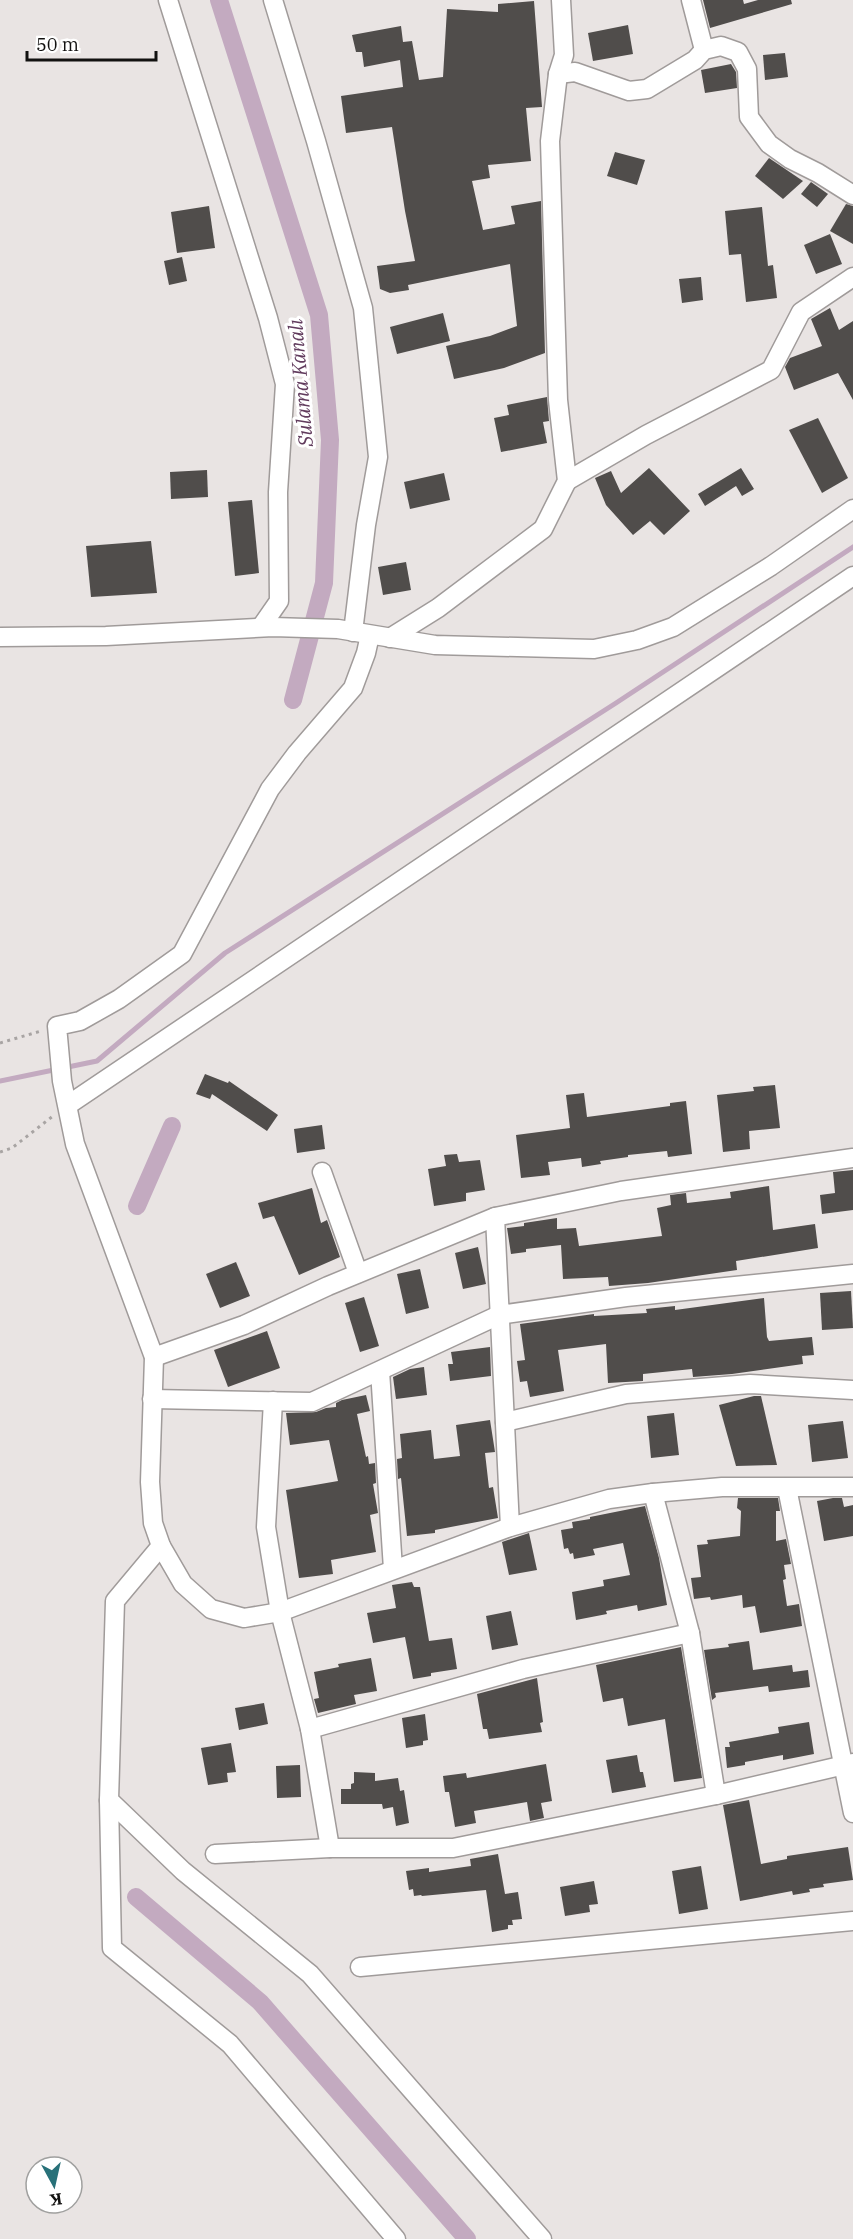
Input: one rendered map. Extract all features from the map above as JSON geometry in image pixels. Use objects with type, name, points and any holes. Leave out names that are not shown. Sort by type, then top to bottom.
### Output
[{"type":"street","points":[[168,0],[268,318],[285,384],[278,492],[279,601],[267,627]]},
{"type":"street","points":[[273,0],[363,308],[378,457],[366,525],[354,632],[366,653],[353,688],[297,753],[270,789],[182,954],[119,999],[80,1021],[57,1026],[62,1081],[75,1144],[154,1357],[150,1482],[153,1523],[161,1546],[183,1584],[211,1609],[244,1618],[280,1612],[510,1527],[609,1499],[722,1487],[853,1487]]},
{"type":"street","points":[[390,638],[438,608],[543,530],[567,481],[558,400],[550,141],[558,74],[564,54],[561,0]]},
{"type":"street","points":[[691,0],[704,50]]},
{"type":"street","points":[[558,74],[575,72],[629,91],[647,89],[695,60],[704,50],[721,46],[738,52],[747,69],[749,117],[769,144],[790,159],[853,195]]},
{"type":"street","points":[[567,481],[646,435],[771,370],[801,312],[853,277]]},
{"type":"street","points":[[0,637],[106,636],[267,627],[354,632],[435,645],[594,649],[636,640],[673,627],[771,566],[853,510]]},
{"type":"street","points":[[68,1105],[853,576]]},
{"type":"street","points":[[154,1357],[244,1325],[358,1273],[495,1217],[621,1191],[853,1158]]},
{"type":"street","points":[[322,1172],[358,1273]]},
{"type":"street","points":[[495,1217],[510,1527]]},
{"type":"street","points":[[152,1399],[312,1402],[499,1315],[626,1297],[853,1274]]},
{"type":"street","points":[[380,1371],[393,1569]]},
{"type":"street","points":[[505,1422],[626,1394],[750,1384],[853,1390]]},
{"type":"street","points":[[273,1401],[266,1527],[280,1612],[310,1729],[330,1848]]},
{"type":"street","points":[[787,1488],[848,1764],[853,1813]]},
{"type":"street","points":[[653,1493],[690,1633],[716,1795]]},
{"type":"street","points":[[161,1546],[115,1601],[109,1800],[112,1948],[230,2044],[396,2239]]},
{"type":"street","points":[[310,1729],[523,1669],[690,1633]]},
{"type":"street","points":[[215,1854],[330,1848],[453,1848],[716,1795],[848,1764]]},
{"type":"street","points":[[109,1800],[183,1871],[310,1974],[542,2239]]},
{"type":"street","points":[[360,1967],[853,1920]]},
{"type":"path","points":[[0,1043],[57,1026]]},
{"type":"path","points":[[0,1152],[12,1148],[68,1105]]},
{"type":"building","points":[[703,0],[743,0],[744,4],[758,0],[791,0],[792,4],[710,28]]},
{"type":"building","points":[[534,1],[542,107],[526,108],[531,161],[488,165],[490,178],[472,181],[483,230],[515,224],[511,206],[541,201],[545,353],[504,368],[454,379],[446,346],[490,336],[517,326],[510,264],[408,285],[409,290],[390,293],[380,289],[377,266],[415,261],[392,127],[346,133],[341,96],[403,87],[400,60],[364,67],[362,52],[356,52],[352,35],[401,26],[403,42],[412,41],[419,80],[443,77],[447,9],[498,12],[498,4]]},
{"type":"building","points":[[628,25],[633,54],[593,61],[588,33]]},
{"type":"building","points":[[785,53],[788,77],[765,80],[763,55]]},
{"type":"building","points":[[731,64],[736,72],[737,88],[705,93],[701,70]]},
{"type":"building","points":[[615,152],[645,160],[637,185],[607,176]]},
{"type":"building","points":[[769,158],[803,181],[783,199],[755,176]]},
{"type":"building","points":[[811,182],[828,194],[817,207],[801,194]]},
{"type":"building","points":[[846,204],[853,206],[853,244],[830,231]]},
{"type":"building","points":[[209,206],[215,248],[177,253],[171,212]]},
{"type":"building","points":[[762,207],[768,266],[773,265],[777,298],[746,302],[741,254],[729,255],[725,211]]},
{"type":"building","points":[[830,234],[842,264],[816,274],[804,245]]},
{"type":"building","points":[[182,257],[187,281],[169,285],[164,261]]},
{"type":"building","points":[[701,277],[703,300],[682,303],[679,279]]},
{"type":"building","points":[[830,308],[839,330],[853,321],[853,400],[838,373],[794,390],[785,367],[790,358],[822,346],[811,319]]},
{"type":"building","points":[[443,313],[450,341],[397,354],[390,327]]},
{"type":"building","points":[[547,397],[549,421],[543,422],[547,443],[501,452],[494,418],[509,415],[507,405]]},
{"type":"building","points":[[818,418],[848,478],[822,493],[789,430]]},
{"type":"building","points":[[649,468],[690,511],[664,535],[650,521],[633,535],[606,505],[595,478],[611,471],[621,493]]},
{"type":"building","points":[[741,468],[754,489],[742,496],[736,486],[705,506],[698,494]]},
{"type":"building","points":[[207,470],[208,497],[171,499],[170,472]]},
{"type":"building","points":[[444,473],[450,500],[410,509],[404,482]]},
{"type":"building","points":[[252,500],[259,573],[235,576],[228,502]]},
{"type":"building","points":[[151,541],[157,593],[91,597],[86,546]]},
{"type":"building","points":[[406,562],[411,590],[383,595],[378,567]]},
{"type":"building","points":[[205,1074],[228,1083],[229,1081],[278,1115],[267,1131],[212,1094],[210,1099],[196,1094]]},
{"type":"building","points":[[775,1085],[780,1128],[749,1131],[750,1149],[723,1152],[717,1095],[754,1091],[753,1087]]},
{"type":"building","points":[[584,1093],[587,1117],[670,1106],[670,1103],[686,1101],[692,1154],[668,1157],[667,1151],[628,1155],[628,1157],[600,1161],[601,1164],[582,1167],[581,1158],[548,1162],[550,1175],[521,1178],[516,1135],[570,1128],[566,1095]]},
{"type":"building","points":[[322,1125],[325,1149],[297,1153],[294,1129]]},
{"type":"building","points":[[457,1154],[459,1162],[480,1160],[485,1190],[466,1193],[466,1201],[434,1206],[428,1169],[446,1166],[444,1155]]},
{"type":"building","points":[[853,1170],[853,1210],[822,1214],[820,1195],[835,1193],[833,1172]]},
{"type":"building","points":[[769,1186],[773,1230],[815,1224],[818,1248],[736,1261],[737,1270],[648,1283],[609,1286],[608,1277],[563,1279],[561,1245],[526,1249],[526,1252],[511,1254],[507,1228],[524,1226],[524,1223],[557,1218],[557,1229],[576,1228],[579,1246],[662,1236],[657,1208],[671,1205],[670,1195],[686,1193],[687,1203],[731,1198],[730,1192]]},
{"type":"building","points":[[312,1188],[321,1223],[327,1220],[340,1257],[299,1275],[274,1216],[263,1219],[258,1203]]},
{"type":"building","points":[[478,1247],[486,1284],[463,1289],[455,1253]]},
{"type":"building","points":[[236,1262],[250,1296],[220,1308],[206,1274]]},
{"type":"building","points":[[420,1269],[429,1308],[406,1314],[397,1274]]},
{"type":"building","points":[[851,1291],[853,1328],[822,1330],[820,1293]]},
{"type":"building","points":[[364,1297],[379,1346],[360,1352],[345,1303]]},
{"type":"building","points":[[764,1298],[769,1341],[812,1337],[814,1355],[802,1356],[803,1364],[693,1377],[692,1369],[643,1374],[643,1381],[608,1383],[606,1344],[558,1350],[564,1391],[530,1397],[527,1381],[520,1382],[517,1361],[525,1360],[520,1324],[594,1314],[594,1316],[647,1313],[646,1309],[675,1306],[675,1310]]},
{"type":"building","points":[[267,1331],[280,1368],[228,1387],[214,1350]]},
{"type":"building","points":[[490,1347],[491,1376],[450,1381],[448,1364],[453,1364],[451,1352]]},
{"type":"building","points":[[424,1367],[427,1395],[396,1399],[393,1377],[410,1369]]},
{"type":"building","points":[[366,1395],[370,1411],[357,1414],[366,1457],[368,1456],[369,1464],[375,1463],[376,1483],[373,1484],[378,1513],[370,1515],[376,1552],[331,1560],[333,1574],[299,1578],[286,1490],[338,1481],[329,1440],[290,1445],[286,1413],[316,1412],[336,1407],[336,1403],[342,1400]]},
{"type":"building","points":[[761,1396],[777,1465],[736,1466],[719,1405]]},
{"type":"building","points":[[674,1413],[679,1455],[651,1458],[647,1416]]},
{"type":"building","points":[[490,1420],[495,1452],[485,1453],[489,1488],[493,1487],[498,1518],[435,1530],[435,1533],[407,1536],[401,1478],[398,1479],[397,1459],[402,1458],[400,1434],[431,1430],[434,1459],[460,1456],[456,1425]]},
{"type":"building","points":[[843,1421],[848,1458],[812,1462],[808,1425]]},
{"type":"building","points":[[738,1498],[778,1498],[780,1511],[776,1511],[776,1541],[786,1539],[791,1564],[784,1565],[786,1579],[783,1580],[787,1606],[799,1604],[802,1626],[760,1633],[755,1606],[743,1608],[742,1595],[711,1600],[710,1597],[694,1599],[691,1578],[701,1577],[697,1545],[708,1544],[707,1540],[740,1536],[741,1511],[737,1508]]},
{"type":"building","points":[[842,1498],[844,1507],[853,1505],[853,1536],[824,1541],[817,1501]]},
{"type":"building","points":[[645,1506],[659,1558],[667,1605],[638,1611],[637,1605],[576,1620],[572,1592],[604,1586],[603,1580],[630,1575],[623,1543],[593,1549],[595,1555],[574,1559],[573,1553],[570,1554],[568,1548],[564,1549],[561,1530],[573,1528],[572,1522]]},
{"type":"building","points":[[529,1533],[537,1570],[509,1575],[502,1542]]},
{"type":"building","points":[[412,1582],[414,1587],[420,1587],[429,1641],[452,1638],[457,1669],[431,1673],[431,1676],[413,1679],[405,1637],[373,1643],[367,1613],[396,1608],[392,1585]]},
{"type":"building","points":[[511,1611],[518,1645],[492,1650],[486,1616]]},
{"type":"building","points":[[749,1641],[753,1670],[792,1665],[793,1672],[808,1670],[810,1687],[769,1692],[768,1686],[715,1693],[716,1697],[712,1700],[704,1650],[729,1647],[728,1644]]},
{"type":"building","points":[[681,1647],[702,1778],[674,1782],[665,1719],[628,1726],[623,1698],[603,1702],[596,1665]]},
{"type":"building","points":[[371,1658],[377,1691],[354,1695],[356,1704],[318,1713],[314,1699],[319,1698],[314,1672],[339,1667],[338,1664]]},
{"type":"building","points":[[537,1678],[543,1722],[540,1723],[542,1732],[489,1739],[487,1729],[483,1729],[477,1694]]},
{"type":"building","points":[[264,1703],[268,1724],[239,1730],[235,1708]]},
{"type":"building","points":[[425,1714],[428,1740],[423,1741],[423,1745],[406,1748],[402,1718]]},
{"type":"building","points":[[809,1722],[814,1754],[783,1760],[783,1755],[727,1768],[725,1747],[730,1747],[729,1742],[779,1733],[778,1727]]},
{"type":"building","points":[[231,1743],[236,1772],[227,1773],[228,1782],[208,1785],[201,1748]]},
{"type":"building","points":[[637,1755],[646,1787],[612,1793],[606,1760]]},
{"type":"building","points":[[546,1764],[552,1801],[541,1803],[544,1818],[530,1821],[527,1802],[474,1811],[476,1823],[455,1827],[449,1792],[445,1792],[443,1776],[466,1773],[467,1778]]},
{"type":"building","points":[[300,1765],[301,1797],[277,1798],[276,1766]]},
{"type":"building","points":[[354,1772],[375,1773],[375,1781],[398,1778],[400,1791],[404,1790],[409,1823],[396,1826],[393,1807],[383,1809],[382,1804],[341,1804],[341,1789],[351,1789],[351,1784],[354,1783]]},
{"type":"building","points":[[749,1800],[761,1864],[787,1859],[787,1856],[848,1847],[853,1880],[823,1884],[824,1887],[809,1889],[810,1892],[793,1895],[792,1891],[740,1901],[723,1805]]},
{"type":"building","points":[[498,1854],[505,1894],[518,1892],[522,1919],[512,1920],[513,1925],[508,1925],[508,1929],[492,1932],[486,1890],[414,1896],[413,1889],[409,1890],[406,1871],[429,1868],[429,1872],[471,1866],[470,1859]]},
{"type":"building","points":[[701,1866],[708,1909],[679,1914],[672,1871]]},
{"type":"building","points":[[594,1881],[598,1904],[589,1905],[590,1912],[565,1916],[560,1887]]},
{"type":"waterway","name":"Sulama Kanalı","points":[[219,0],[319,315],[330,440],[324,583],[293,700]]},
{"type":"waterway","points":[[0,1081],[97,1061],[225,953],[616,703],[853,547]]},
{"type":"waterway","points":[[137,1206],[172,1126]]},
{"type":"waterway","points":[[136,1897],[260,2002],[467,2239]]}]
